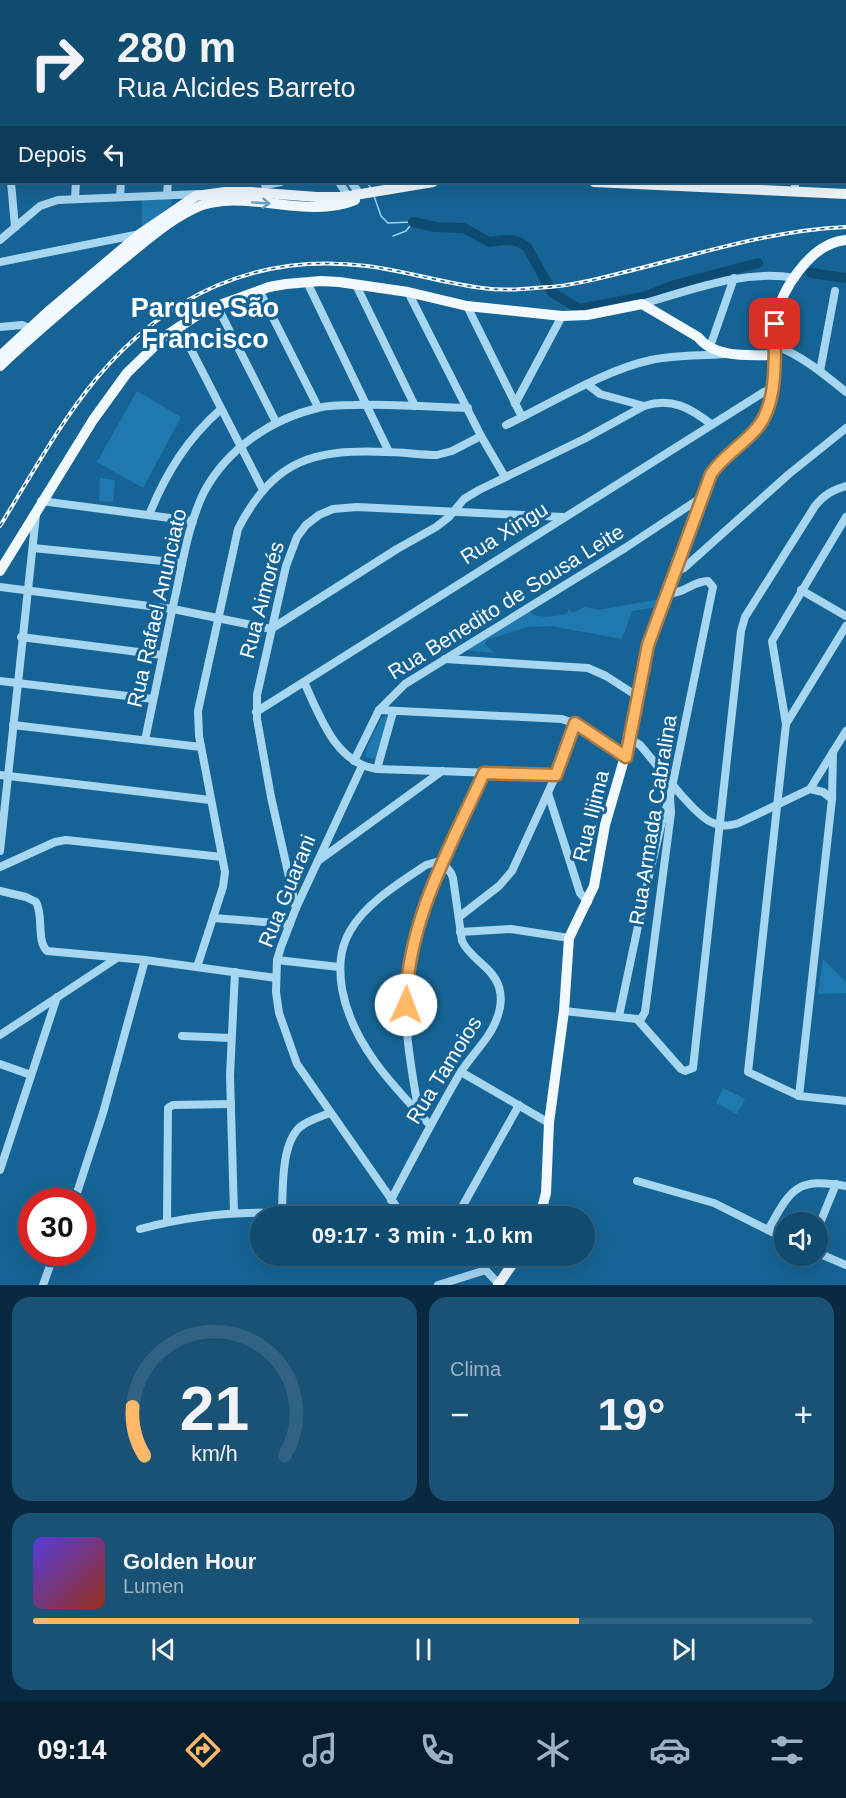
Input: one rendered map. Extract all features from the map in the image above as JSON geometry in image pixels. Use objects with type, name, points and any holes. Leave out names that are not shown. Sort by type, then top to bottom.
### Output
[{"type":"main road","points":[[0,363],[29,328],[140,234],[188,201],[203,199],[293,200],[348,196],[367,193],[387,185],[418,183]]},
{"type":"main road","points":[[638,183],[795,187],[846,194]]},
{"type":"main road","points":[[0,363],[151,237],[203,199],[225,187],[293,200],[314,207],[337,206],[363,197],[367,193]]},
{"type":"main road","name":"Rua Iljima","points":[[543,1206],[546,1193],[549,1124],[564,1011],[569,938],[594,886],[607,816],[626,757],[648,645],[711,474],[720,461],[764,419],[773,388],[776,315],[781,302],[810,256],[832,242],[846,240]]},
{"type":"main road","points":[[0,571],[93,420],[127,374],[146,353],[179,326],[218,306],[259,290],[286,284],[339,282],[408,292],[467,306],[562,316],[587,315],[642,304],[731,354],[774,350]]},
{"type":"main road","points":[[498,1285],[511,1266]]},
{"type":"street","points":[[11,183],[15,227]]},
{"type":"street","points":[[75,198],[76,183]]},
{"type":"street","points":[[120,196],[121,183]]},
{"type":"street","points":[[168,183],[170,195]]},
{"type":"street","points":[[340,183],[348,196]]},
{"type":"street","points":[[352,183],[367,193]]},
{"type":"street","points":[[0,240],[40,206],[58,200],[170,195],[203,199]]},
{"type":"street","points":[[170,195],[188,201]]},
{"type":"street","points":[[0,262],[140,234]]},
{"type":"street","points":[[642,304],[734,278],[772,274],[795,278]]},
{"type":"street","points":[[697,356],[734,278]]},
{"type":"street","points":[[307,282],[389,452]]},
{"type":"street","points":[[356,285],[415,406]]},
{"type":"street","points":[[259,290],[318,407]]},
{"type":"street","points":[[820,371],[835,291]]},
{"type":"street","points":[[408,292],[481,436],[505,477]]},
{"type":"street","points":[[218,306],[276,422]]},
{"type":"street","points":[[467,306],[522,417]]},
{"type":"street","points":[[515,404],[562,316]]},
{"type":"street","points":[[0,327],[22,325],[29,328]]},
{"type":"street","points":[[179,326],[263,490]]},
{"type":"street","points":[[774,350],[820,371],[846,392]]},
{"type":"street","points":[[506,425],[587,384],[633,365],[652,360],[731,354]]},
{"type":"street","points":[[587,384],[600,394],[644,406]]},
{"type":"street","name":"Rua Xingu","points":[[256,712],[562,517],[773,388]]},
{"type":"street","points":[[0,587],[173,609],[271,629],[436,527],[464,499],[644,406],[654,403],[678,404],[711,424]]},
{"type":"street","name":"Rua Rafael Anunciato","points":[[145,740],[193,520],[204,492],[240,447],[276,422],[318,407],[366,405],[468,408]]},
{"type":"street","points":[[149,515],[159,489],[178,456],[201,428],[221,409]]},
{"type":"street","points":[[675,572],[684,568],[789,474],[846,428]]},
{"type":"street","points":[[197,967],[223,887],[225,872],[201,747],[198,711],[238,529],[263,490],[280,474],[308,459],[341,451],[437,454],[452,451],[481,436]]},
{"type":"street","points":[[564,1011],[637,1019],[681,1069],[685,1071],[693,1068],[739,644],[745,618],[815,506],[822,497],[835,489],[846,486]]},
{"type":"street","name":"Rua Benedito de Sousa Leite","points":[[358,763],[379,710],[405,684],[626,548],[702,497]]},
{"type":"street","points":[[0,851],[4,776],[13,725],[21,637],[38,506],[193,520]]},
{"type":"street","name":"Rua Aimorés","points":[[296,908],[271,797],[256,712],[261,672],[291,550],[306,525],[319,515],[333,509],[357,507],[562,517]]},
{"type":"street","points":[[846,517],[772,641],[786,724],[748,1072],[799,1096],[846,1101]]},
{"type":"street","points":[[23,532],[33,545],[182,563]]},
{"type":"street","name":"Rua Armada Cabralina","points":[[637,1019],[641,1018],[645,1012],[671,813],[670,796],[713,587],[708,581],[703,581],[682,592],[668,593]]},
{"type":"street","points":[[801,590],[846,616]]},
{"type":"street","points":[[786,724],[846,626]]},
{"type":"street","points":[[21,637],[162,654]]},
{"type":"street","points":[[444,659],[588,668],[606,676],[637,696]]},
{"type":"street","points":[[0,681],[153,699]]},
{"type":"street","points":[[304,682],[322,722],[335,743],[358,763],[377,769],[556,775]]},
{"type":"street","points":[[379,710],[562,719],[575,723],[626,757]]},
{"type":"street","points":[[377,769],[393,712]]},
{"type":"street","points":[[459,916],[499,886],[512,871],[556,775],[575,723]]},
{"type":"street","points":[[13,725],[201,747]]},
{"type":"street","points":[[630,739],[640,745],[702,816],[721,825],[739,823],[810,789],[846,731]]},
{"type":"street","points":[[799,1096],[832,799],[833,752]]},
{"type":"street","name":"Rua Guarani","points":[[358,763],[296,908],[277,960],[276,978],[279,1013],[297,1064],[396,1206]]},
{"type":"street","points":[[317,861],[442,771]]},
{"type":"street","points":[[419,1114],[406,1027],[407,971],[418,922],[484,773]]},
{"type":"street","points":[[4,776],[210,800]]},
{"type":"street","points":[[810,789],[823,792],[832,799]]},
{"type":"street","points":[[548,793],[580,893],[588,902]]},
{"type":"street","points":[[619,1016],[645,893],[670,796]]},
{"type":"street","points":[[0,867],[66,840],[222,857]]},
{"type":"street","points":[[430,1125],[380,1070],[361,1042],[345,1008],[339,967],[350,932],[370,908],[426,865],[436,862],[443,863]]},
{"type":"street","name":"Rua Tamoios","points":[[391,1200],[461,1072],[497,1020],[500,998],[498,986],[492,974],[465,948],[460,932],[453,878],[443,863]]},
{"type":"street","points":[[0,891],[27,897],[36,902],[41,918],[42,944],[47,951],[145,960],[276,978]]},
{"type":"street","points":[[213,918],[290,924]]},
{"type":"street","points":[[460,932],[511,928],[569,938]]},
{"type":"street","points":[[0,1035],[117,958]]},
{"type":"street","points":[[79,1188],[103,1113],[145,960]]},
{"type":"street","points":[[277,960],[339,967]]},
{"type":"street","points":[[234,1213],[231,1038],[235,972]]},
{"type":"street","points":[[0,1170],[57,997]]},
{"type":"street","points":[[182,1036],[231,1038]]},
{"type":"street","points":[[0,1065],[31,1075]]},
{"type":"street","points":[[461,1072],[549,1124]]},
{"type":"street","points":[[167,1222],[167,1113],[170,1106],[231,1104]]},
{"type":"street","points":[[463,1206],[519,1105]]},
{"type":"street","points":[[282,1206],[284,1172],[292,1138],[302,1126],[330,1113]]},
{"type":"street","points":[[637,1181],[714,1203],[774,1233]]},
{"type":"street","points":[[768,1230],[785,1199],[794,1190],[808,1184],[846,1186]]},
{"type":"street","points":[[825,1212],[836,1184]]},
{"type":"street","points":[[140,1229],[167,1222],[250,1213]]},
{"type":"street","points":[[828,1258],[846,1265]]},
{"type":"street","points":[[43,1285],[50,1266]]},
{"type":"street","points":[[482,1266],[498,1285]]},
{"type":"street","points":[[438,1285],[486,1270]]},
{"type":"shaded area","points":[[171,197],[172,205],[142,227],[142,199]]},
{"type":"shaded area","points":[[137,391],[181,417],[143,488],[97,462]]},
{"type":"shaded area","points":[[100,478],[115,480],[113,502],[99,501]]},
{"type":"shaded area","points":[[661,599],[658,607],[632,611],[622,639],[551,626],[527,627],[487,640],[485,644],[494,653],[466,650],[529,611],[537,616],[552,616],[567,614],[569,608],[572,613],[585,607],[598,610]]},
{"type":"shaded area","points":[[388,716],[377,759],[368,758],[365,756],[372,736],[382,717]]},
{"type":"shaded area","points":[[823,959],[846,982],[846,993],[818,994]]},
{"type":"shaded area","points":[[723,1088],[745,1099],[737,1114],[716,1103]]},
{"type":"waterway","points":[[367,183],[372,189]]},
{"type":"waterway","points":[[374,196],[381,216],[388,223],[413,222]]},
{"type":"waterway","points":[[393,236],[406,231],[413,222]]},
{"type":"waterway","points":[[413,222],[435,227],[464,228],[489,242],[509,240],[522,244],[527,247],[552,292],[579,309],[643,297],[675,285],[758,263]]},
{"type":"waterway","points":[[811,273],[846,278]]},
{"type":"railway","points":[[0,526],[83,396],[123,349],[152,324],[184,303],[216,286],[251,273],[288,266],[327,263],[382,268],[482,288],[508,290],[550,287],[596,279],[768,237],[846,227]]},
{"type":"district","name":"Parque São Francisco","points":[[205,324]]},
{"type":"route","points":[[406,1005],[407,971],[418,922],[484,773],[556,775],[575,723],[626,757],[648,645],[711,474],[720,461],[753,433],[764,419],[774,381],[775,324]]}]
